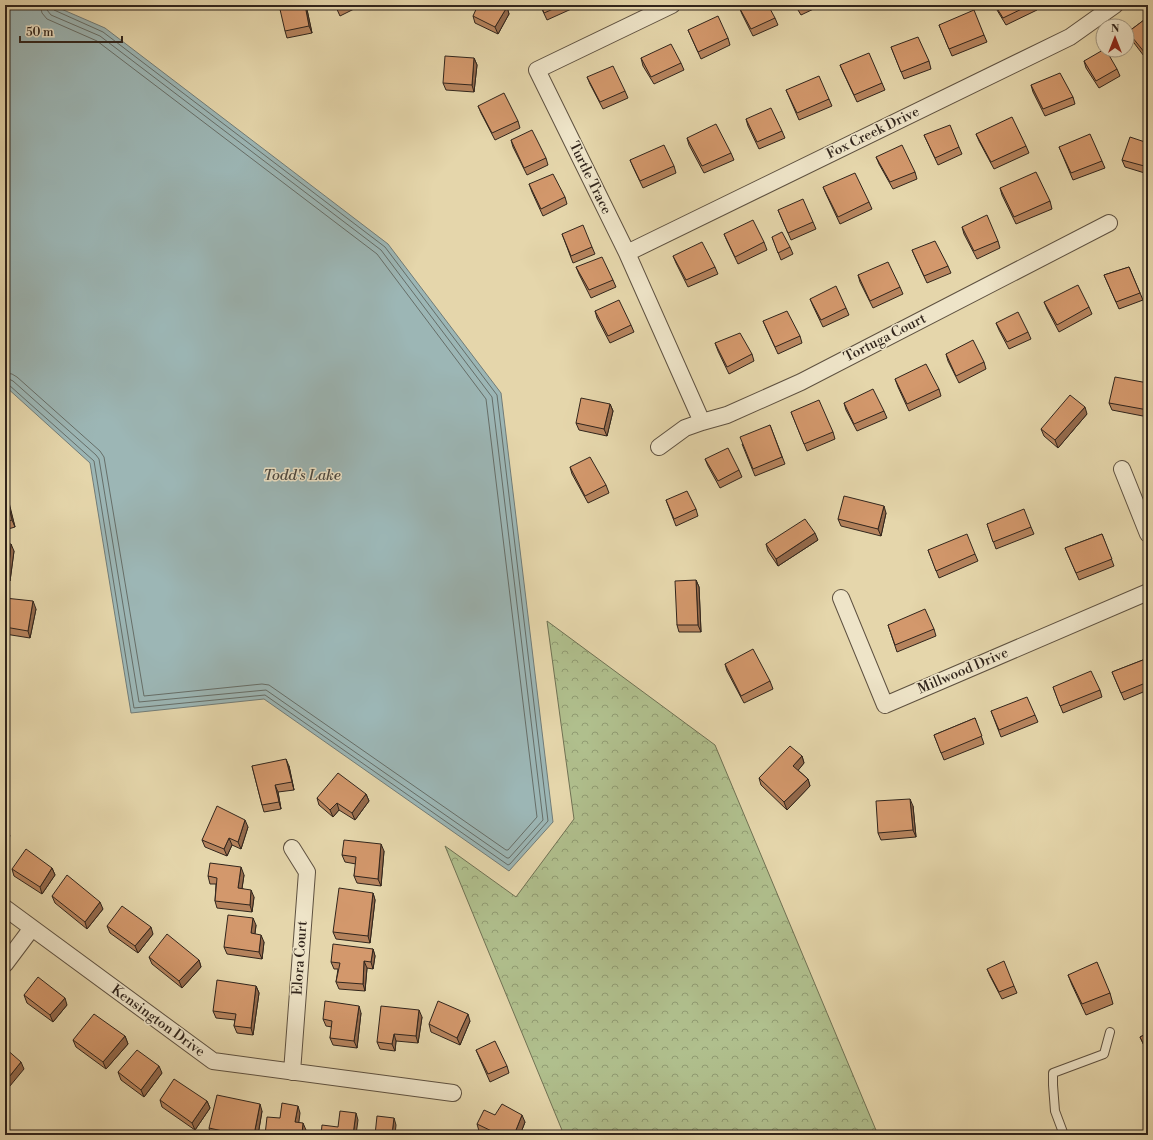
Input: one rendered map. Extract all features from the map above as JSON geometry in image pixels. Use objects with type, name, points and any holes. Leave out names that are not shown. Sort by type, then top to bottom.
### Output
[{"type":"street","name":"Turtle Trace","points":[[672,5],[537,70],[627,253],[702,422]]},
{"type":"street","name":"Fox Creek Drive","points":[[627,253],[1070,37],[1114,5]]},
{"type":"street","name":"Tortuga Court","points":[[659,447],[684,428],[727,415],[801,382],[1109,223]]},
{"type":"street","points":[[1122,470],[1148,534]]},
{"type":"street","name":"Millwood Drive","points":[[841,598],[885,705],[1148,592]]},
{"type":"street","name":"Elora Court","points":[[292,848],[307,872],[292,1072]]},
{"type":"street","name":"Kensington Drive","points":[[5,908],[212,1061],[453,1093]]},
{"type":"street","points":[[5,964],[32,928]]},
{"type":"lane","points":[[1064,1135],[1055,1111],[1053,1073],[1104,1054],[1110,1032]]},
{"type":"green space","points":[[547,621],[715,745],[878,1135],[564,1135],[445,846],[516,897],[574,819]]},
{"type":"water","name":"Todd's Lake","points":[[5,5],[52,5],[105,28],[388,244],[501,393],[553,822],[509,871],[264,699],[131,713],[90,463],[5,386]]},
{"type":"building","points":[[279,5],[305,5],[309,26],[285,31]]},
{"type":"building","points":[[336,5],[346,5],[338,9]]},
{"type":"building","points":[[478,5],[502,5],[507,7],[495,27],[473,16]]},
{"type":"building","points":[[541,5],[562,5],[544,13]]},
{"type":"building","points":[[744,5],[768,5],[775,18],[751,29],[739,7]]},
{"type":"building","points":[[797,5],[805,5],[798,8]]},
{"type":"building","points":[[995,5],[1030,5],[1003,18]]},
{"type":"building","points":[[974,10],[984,35],[949,49],[939,25]]},
{"type":"building","points":[[718,16],[728,38],[698,52],[688,30]]},
{"type":"building","points":[[1148,17],[1148,51],[1145,53],[1135,41],[1135,27]]},
{"type":"building","points":[[918,37],[929,61],[901,72],[891,47]]},
{"type":"building","points":[[671,44],[681,63],[651,77],[641,58]]},
{"type":"building","points":[[869,53],[882,83],[854,95],[840,65]]},
{"type":"building","points":[[1095,55],[1095,58],[1111,58],[1117,69],[1096,81],[1084,61]]},
{"type":"building","points":[[445,56],[474,58],[472,85],[443,83]]},
{"type":"building","points":[[613,66],[625,91],[600,102],[587,77]]},
{"type":"building","points":[[1060,73],[1073,97],[1043,109],[1031,85]]},
{"type":"building","points":[[819,76],[829,99],[797,113],[786,90]]},
{"type":"building","points":[[504,93],[518,121],[492,133],[478,106]]},
{"type":"building","points":[[771,108],[782,131],[757,142],[746,119]]},
{"type":"building","points":[[1012,117],[1026,146],[991,162],[976,134]]},
{"type":"building","points":[[716,124],[731,153],[702,166],[687,138]]},
{"type":"building","points":[[950,125],[959,147],[935,158],[924,135]]},
{"type":"building","points":[[532,130],[546,158],[524,168],[511,140]]},
{"type":"building","points":[[1090,134],[1102,161],[1071,173],[1059,147]]},
{"type":"building","points":[[1130,137],[1148,143],[1148,167],[1122,160]]},
{"type":"building","points":[[664,145],[674,166],[640,181],[630,160]]},
{"type":"building","points":[[902,145],[915,172],[890,182],[876,157]]},
{"type":"building","points":[[1036,172],[1050,201],[1014,217],[1000,188]]},
{"type":"building","points":[[855,173],[869,202],[838,217],[823,187]]},
{"type":"building","points":[[553,174],[565,197],[541,209],[529,184]]},
{"type":"building","points":[[803,199],[813,222],[788,233],[778,210]]},
{"type":"building","points":[[987,215],[998,241],[974,251],[962,227]]},
{"type":"building","points":[[753,220],[764,242],[735,257],[724,234]]},
{"type":"building","points":[[583,225],[592,247],[571,256],[562,234]]},
{"type":"building","points":[[782,232],[790,247],[778,253],[772,237]]},
{"type":"building","points":[[935,241],[948,266],[924,276],[912,250]]},
{"type":"building","points":[[702,242],[715,267],[686,280],[673,256]]},
{"type":"building","points":[[602,257],[613,280],[589,290],[576,267]]},
{"type":"building","points":[[888,262],[900,287],[870,301],[858,275]]},
{"type":"building","points":[[1129,267],[1140,293],[1116,302],[1104,275]]},
{"type":"building","points":[[1078,285],[1089,307],[1057,325],[1044,302]]},
{"type":"building","points":[[836,286],[846,308],[821,320],[810,299]]},
{"type":"building","points":[[619,300],[631,325],[608,336],[595,311]]},
{"type":"building","points":[[787,311],[800,336],[775,347],[763,321]]},
{"type":"building","points":[[1018,312],[1028,332],[1007,342],[996,323]]},
{"type":"building","points":[[740,333],[752,354],[727,367],[715,343]]},
{"type":"building","points":[[973,340],[984,362],[956,376],[946,354]]},
{"type":"building","points":[[926,364],[939,389],[907,404],[895,379]]},
{"type":"building","points":[[1115,377],[1148,383],[1148,410],[1109,403]]},
{"type":"building","points":[[873,389],[884,411],[854,424],[844,403]]},
{"type":"building","points":[[1070,395],[1085,407],[1055,440],[1041,429]]},
{"type":"building","points":[[581,398],[610,404],[604,429],[576,423]]},
{"type":"building","points":[[819,400],[833,432],[804,444],[791,412]]},
{"type":"building","points":[[770,425],[782,457],[753,469],[740,437]]},
{"type":"building","points":[[728,448],[739,470],[718,481],[705,459]]},
{"type":"building","points":[[590,457],[606,485],[585,496],[570,467]]},
{"type":"building","points":[[5,491],[12,520],[5,522]]},
{"type":"building","points":[[687,491],[696,509],[674,519],[666,500]]},
{"type":"building","points":[[844,496],[884,506],[878,529],[838,519]]},
{"type":"building","points":[[1024,509],[1031,527],[993,542],[987,524]]},
{"type":"building","points":[[805,519],[815,533],[776,559],[766,544]]},
{"type":"building","points":[[967,534],[975,554],[936,571],[928,550]]},
{"type":"building","points":[[1102,534],[1112,559],[1076,573],[1065,548]]},
{"type":"building","points":[[5,543],[11,544],[8,574],[5,574]]},
{"type":"building","points":[[696,580],[698,625],[677,625],[675,581]]},
{"type":"building","points":[[5,598],[33,601],[28,631],[5,627]]},
{"type":"building","points":[[925,609],[934,629],[895,645],[888,625]]},
{"type":"building","points":[[753,649],[770,681],[741,696],[725,664]]},
{"type":"building","points":[[1148,658],[1148,682],[1121,693],[1112,672]]},
{"type":"building","points":[[1091,671],[1100,690],[1060,706],[1053,687]]},
{"type":"building","points":[[1027,697],[1035,715],[999,730],[991,711]]},
{"type":"building","points":[[975,718],[982,736],[941,753],[934,735]]},
{"type":"building","points":[[790,746],[802,756],[793,766],[808,779],[784,802],[759,778]]},
{"type":"building","points":[[286,759],[292,782],[275,785],[279,802],[262,805],[252,766]]},
{"type":"building","points":[[338,773],[366,794],[352,813],[337,803],[330,810],[317,798]]},
{"type":"building","points":[[910,799],[913,830],[878,833],[876,801]]},
{"type":"building","points":[[217,806],[245,820],[238,842],[229,838],[224,849],[202,840]]},
{"type":"building","points":[[344,840],[381,844],[378,879],[354,876],[356,857],[342,855]]},
{"type":"building","points":[[26,849],[52,868],[40,887],[12,869]]},
{"type":"building","points":[[210,863],[241,867],[238,888],[251,890],[250,905],[215,901],[217,878],[208,876]]},
{"type":"building","points":[[67,875],[100,902],[85,922],[52,896]]},
{"type":"building","points":[[339,888],[373,893],[368,936],[333,932]]},
{"type":"building","points":[[122,906],[151,927],[135,946],[107,926]]},
{"type":"building","points":[[228,915],[253,918],[251,933],[261,935],[259,952],[224,947]]},
{"type":"building","points":[[167,934],[199,960],[179,981],[149,957]]},
{"type":"building","points":[[333,944],[373,949],[371,962],[364,961],[363,984],[336,982],[340,963],[331,962]]},
{"type":"building","points":[[1004,961],[1014,986],[999,992],[987,969]]},
{"type":"building","points":[[1097,962],[1110,993],[1082,1004],[1068,975]]},
{"type":"building","points":[[38,977],[65,998],[50,1015],[24,995]]},
{"type":"building","points":[[217,980],[256,986],[251,1028],[234,1026],[236,1014],[213,1011]]},
{"type":"building","points":[[325,1001],[359,1006],[354,1041],[330,1038],[332,1021],[323,1019]]},
{"type":"building","points":[[438,1001],[468,1014],[457,1038],[429,1024]]},
{"type":"building","points":[[381,1006],[419,1010],[416,1036],[394,1034],[392,1044],[377,1042]]},
{"type":"building","points":[[94,1014],[125,1036],[103,1062],[73,1040]]},
{"type":"building","points":[[1148,1033],[1148,1048],[1146,1049],[1140,1037]]},
{"type":"building","points":[[495,1041],[507,1066],[488,1074],[476,1050]]},
{"type":"building","points":[[5,1048],[21,1062],[5,1082]]},
{"type":"building","points":[[137,1050],[159,1066],[141,1090],[118,1072]]},
{"type":"building","points":[[174,1079],[207,1101],[192,1123],[160,1100]]},
{"type":"building","points":[[217,1095],[260,1104],[254,1135],[241,1135],[209,1128]]},
{"type":"building","points":[[282,1103],[298,1106],[295,1122],[303,1123],[302,1135],[265,1135],[267,1117],[280,1118]]},
{"type":"building","points":[[502,1104],[522,1115],[514,1135],[500,1135],[477,1124],[484,1110],[495,1115]]},
{"type":"building","points":[[340,1111],[356,1113],[353,1135],[321,1135],[322,1125],[338,1127]]},
{"type":"building","points":[[377,1116],[394,1118],[392,1134],[400,1135],[375,1135]]}]
